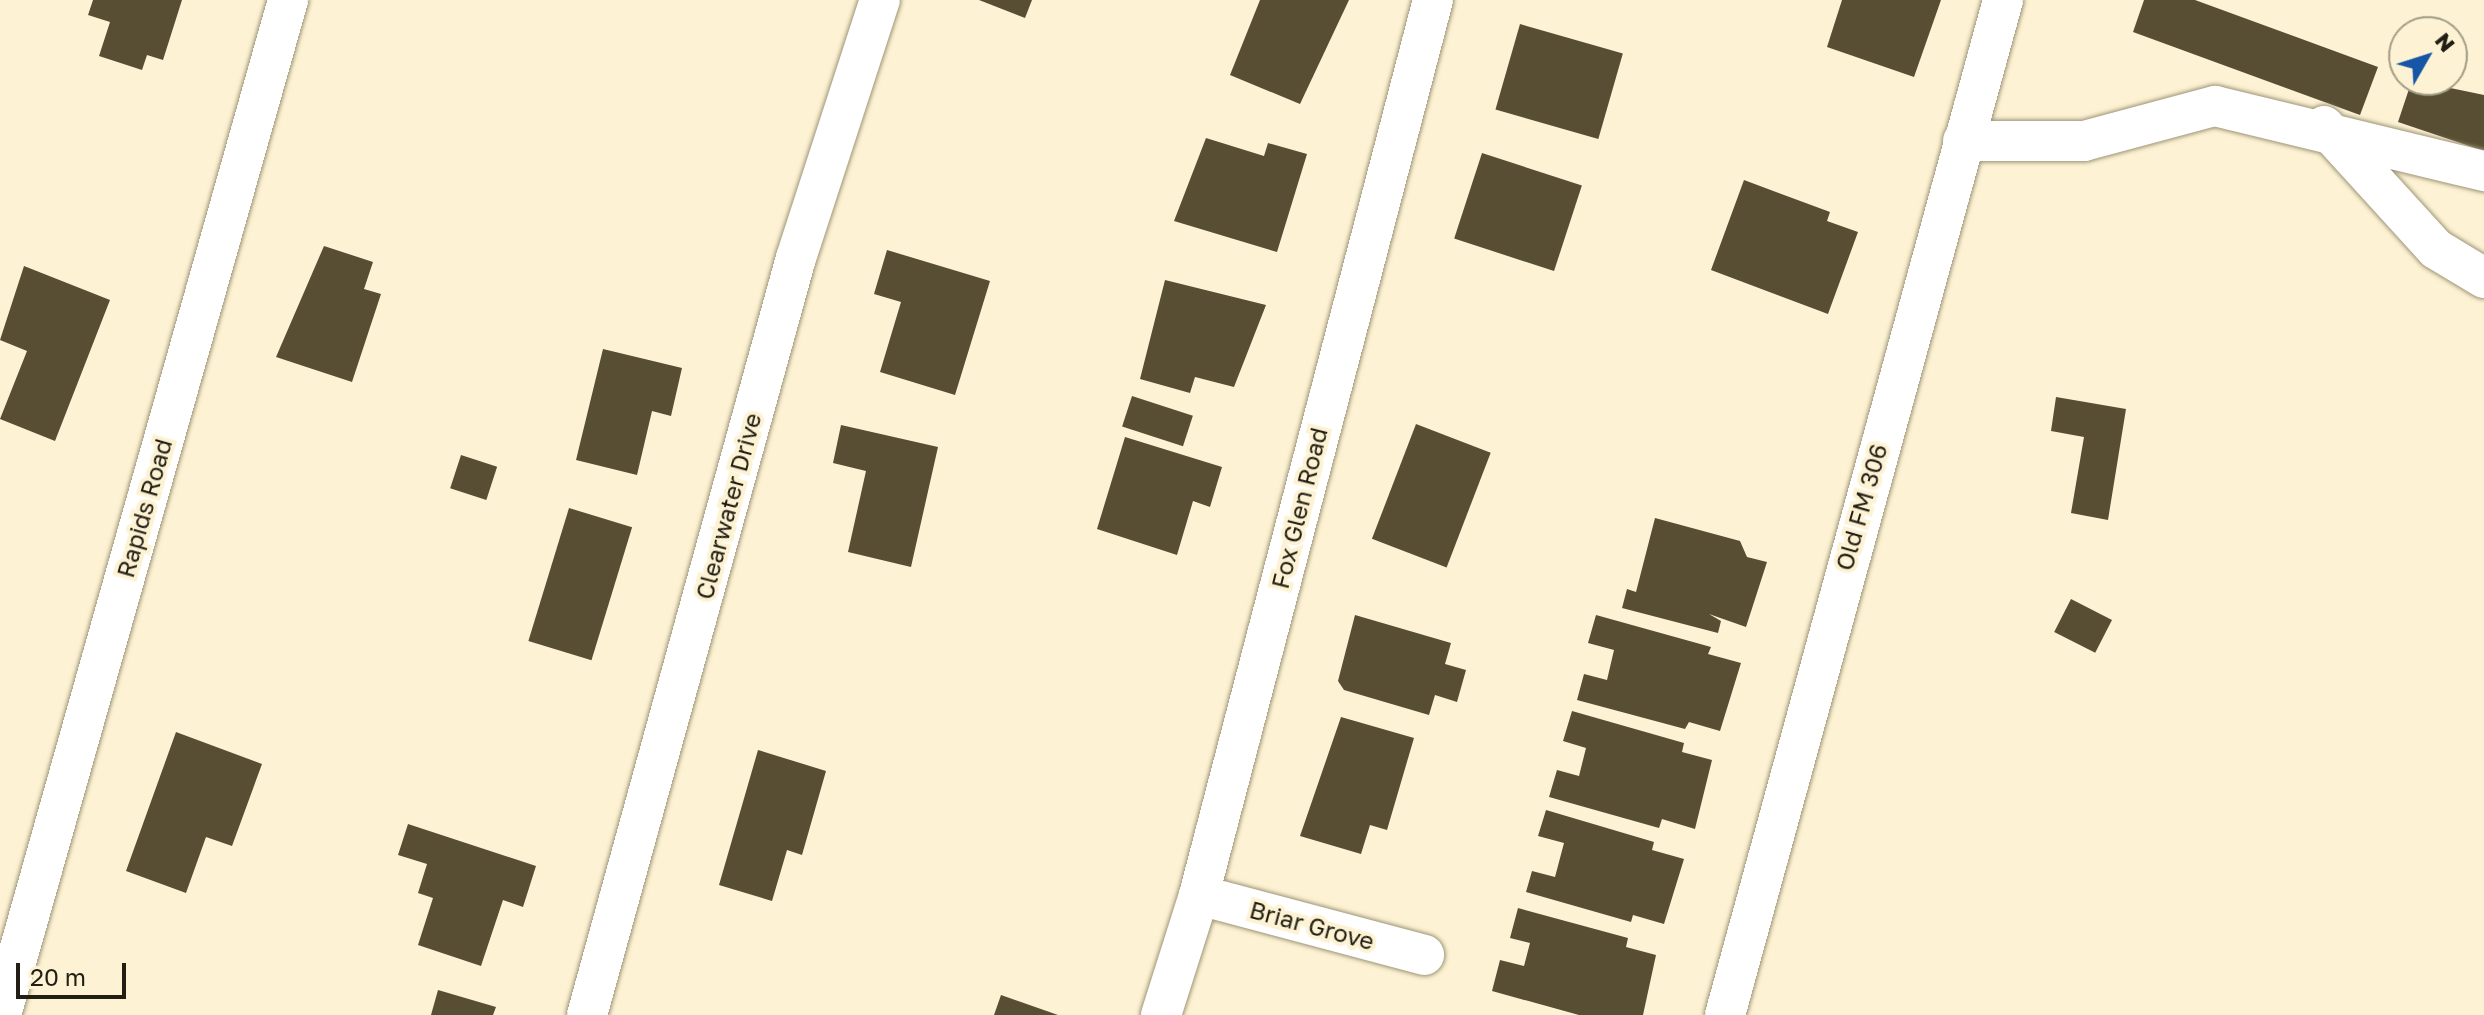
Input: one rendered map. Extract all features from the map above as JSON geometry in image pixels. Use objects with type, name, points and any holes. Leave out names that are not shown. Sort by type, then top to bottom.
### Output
[{"type":"street","name":"Rapids Road","points":[[1,1015],[288,0]]},
{"type":"street","name":"Clearwater Drive","points":[[587,1015],[796,258],[880,0]]},
{"type":"street","name":"Fox Glen Road","points":[[1161,1015],[1199,895],[1433,0]]},
{"type":"street","name":"Old FM 306","points":[[1725,1015],[2003,0]]},
{"type":"street","points":[[1963,141],[2084,141],[2215,106],[2324,126],[2484,171]]},
{"type":"street","points":[[2324,126],[2436,249],[2484,278]]},
{"type":"street","name":"Briar Grove","points":[[1199,895],[1424,955]]},
{"type":"building","points":[[93,0],[182,0],[163,60],[147,55],[142,70],[99,56],[110,22],[88,15]]},
{"type":"building","points":[[979,0],[1032,0],[1025,18]]},
{"type":"building","points":[[1260,0],[1349,0],[1300,104],[1230,75]]},
{"type":"building","points":[[1842,0],[1941,0],[1914,77],[1827,47]]},
{"type":"building","points":[[2144,0],[2195,0],[2378,67],[2360,115],[2133,32]]},
{"type":"building","points":[[1520,24],[1623,53],[1598,139],[1495,110]]},
{"type":"building","points":[[2468,92],[2484,95],[2484,151],[2398,122],[2407,96],[2468,96]]},
{"type":"building","points":[[1206,138],[1264,156],[1268,143],[1307,154],[1277,252],[1174,221]]},
{"type":"building","points":[[1482,153],[1582,185],[1554,271],[1454,239]]},
{"type":"building","points":[[1744,180],[1830,212],[1827,221],[1858,232],[1828,314],[1711,270]]},
{"type":"building","points":[[324,246],[373,262],[364,289],[381,294],[352,382],[276,357]]},
{"type":"building","points":[[887,250],[990,281],[955,395],[880,372],[901,302],[874,294]]},
{"type":"building","points":[[24,266],[110,300],[55,441],[0,419],[27,351],[0,340]]},
{"type":"building","points":[[1165,280],[1266,305],[1234,387],[1195,377],[1190,393],[1140,379]]},
{"type":"building","points":[[603,349],[682,368],[671,416],[652,411],[637,475],[576,460]]},
{"type":"building","points":[[1132,396],[1193,416],[1183,446],[1122,426]]},
{"type":"building","points":[[2056,397],[2126,409],[2108,520],[2071,513],[2084,437],[2051,431]]},
{"type":"building","points":[[1416,424],[1491,453],[1447,567],[1372,539]]},
{"type":"building","points":[[841,425],[938,447],[911,567],[848,552],[866,471],[833,463]]},
{"type":"building","points":[[1125,437],[1222,467],[1210,507],[1193,501],[1177,555],[1097,529]]},
{"type":"building","points":[[461,455],[497,467],[486,500],[450,488]]},
{"type":"building","points":[[569,508],[632,527],[591,660],[528,641]]},
{"type":"building","points":[[1655,518],[1740,541],[1747,557],[1767,562],[1746,627],[1709,614],[1721,621],[1718,633],[1622,608],[1627,589],[1636,592]]},
{"type":"building","points":[[2071,599],[2112,620],[2095,653],[2054,632]]},
{"type":"building","points":[[1355,615],[1451,643],[1445,664],[1466,670],[1457,702],[1435,695],[1429,715],[1344,690],[1338,681]]},
{"type":"building","points":[[1596,615],[1711,647],[1708,654],[1741,663],[1720,731],[1689,722],[1685,729],[1577,700],[1584,674],[1607,680],[1614,650],[1588,643]]},
{"type":"building","points":[[1572,711],[1684,743],[1682,752],[1712,760],[1695,829],[1662,819],[1659,828],[1549,797],[1557,770],[1579,776],[1586,748],[1563,741]]},
{"type":"building","points":[[1341,717],[1414,738],[1387,830],[1370,825],[1361,854],[1300,836]]},
{"type":"building","points":[[176,732],[262,764],[232,846],[206,837],[186,893],[126,871]]},
{"type":"building","points":[[758,750],[826,771],[802,855],[787,850],[772,901],[719,885]]},
{"type":"building","points":[[1546,810],[1654,842],[1652,850],[1684,859],[1664,924],[1633,915],[1631,922],[1526,892],[1532,871],[1555,877],[1564,843],[1538,836]]},
{"type":"building","points":[[408,824],[536,866],[523,907],[503,900],[481,966],[418,945],[433,898],[418,893],[427,864],[398,855]]},
{"type":"building","points":[[1518,908],[1628,938],[1626,947],[1656,955],[1643,1015],[1579,1015],[1492,991],[1500,960],[1524,966],[1530,943],[1510,938]]},
{"type":"building","points":[[438,990],[496,1007],[493,1015],[431,1015]]},
{"type":"building","points":[[1001,995],[1058,1015],[994,1015]]}]
